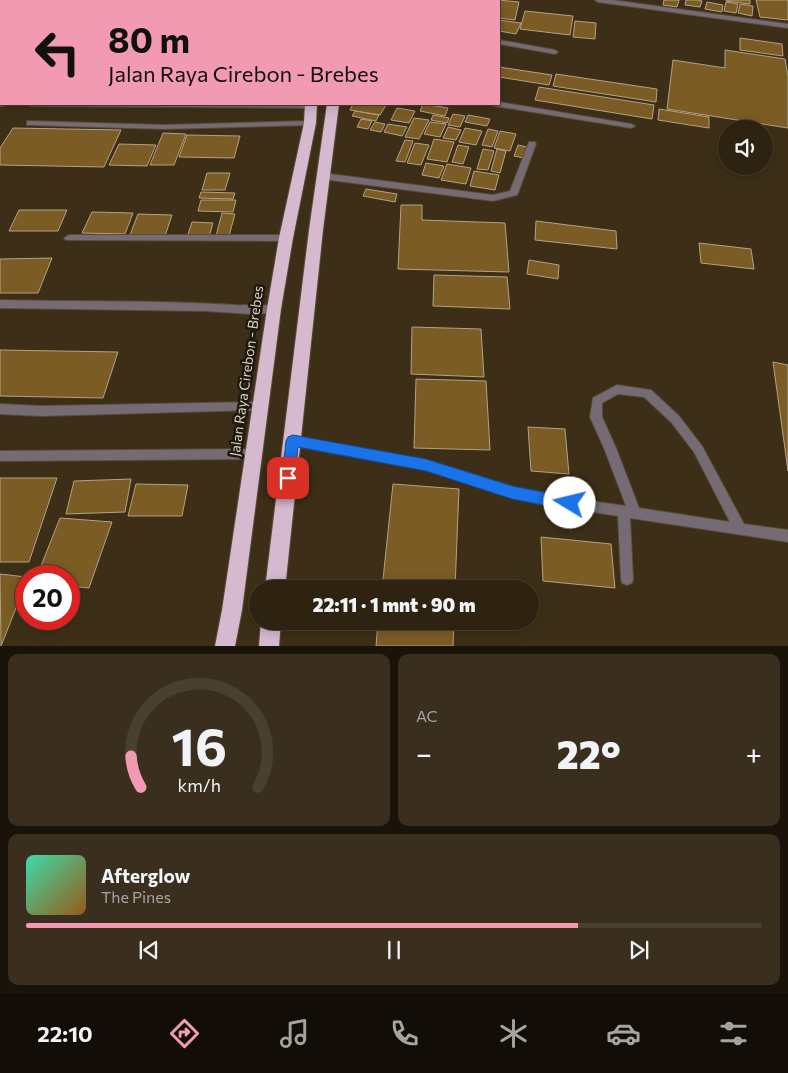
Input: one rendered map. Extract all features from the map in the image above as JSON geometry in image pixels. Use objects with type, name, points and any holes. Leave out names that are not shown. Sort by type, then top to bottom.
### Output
[{"type":"highway","name":"Jalan Raya Cirebon - Brebes","points":[[225,646],[232,610],[274,309],[286,238],[310,123],[311,105]]},
{"type":"highway","points":[[276,580],[322,176],[333,105]]},
{"type":"highway","points":[[310,123],[329,123]]},
{"type":"highway","points":[[269,646],[271,630]]},
{"type":"street","points":[[598,0],[788,26]]},
{"type":"street","points":[[500,42],[555,52]]},
{"type":"street","points":[[500,105],[631,126]]},
{"type":"street","points":[[30,123],[164,127],[310,123]]},
{"type":"street","points":[[322,176],[493,198],[502,197],[514,193],[532,144]]},
{"type":"street","points":[[69,238],[286,238]]},
{"type":"street","points":[[0,304],[274,309]]},
{"type":"street","points":[[627,579],[630,512],[610,448],[596,417],[596,401],[617,389],[648,393],[675,419],[698,449],[740,529]]},
{"type":"street","points":[[0,409],[41,411],[260,406]]},
{"type":"street","points":[[293,441],[426,465],[534,498],[788,536]]},
{"type":"street","points":[[0,456],[253,454]]},
{"type":"building","points":[[500,0],[519,2],[515,20],[500,18]]},
{"type":"building","points":[[664,0],[679,0],[677,7],[663,5]]},
{"type":"building","points":[[686,0],[702,1],[700,7],[685,5]]},
{"type":"building","points":[[750,0],[750,4],[726,1]]},
{"type":"building","points":[[756,0],[788,0],[788,20],[760,17]]},
{"type":"building","points":[[707,2],[723,5],[722,12],[705,9]]},
{"type":"building","points":[[726,2],[738,4],[736,13],[724,11]]},
{"type":"building","points":[[740,4],[753,6],[752,16],[738,13]]},
{"type":"building","points":[[525,11],[573,16],[570,35],[520,29]]},
{"type":"building","points":[[500,20],[521,23],[516,34],[500,31]]},
{"type":"building","points":[[575,21],[596,23],[595,39],[573,37]]},
{"type":"building","points":[[740,38],[782,44],[783,56],[740,50]]},
{"type":"building","points":[[725,50],[785,59],[788,77],[788,128],[773,126],[773,120],[737,120],[667,109],[673,60],[725,68]]},
{"type":"building","points":[[500,67],[552,75],[549,85],[500,77]]},
{"type":"building","points":[[556,74],[657,89],[656,102],[553,86]]},
{"type":"building","points":[[539,87],[654,105],[652,119],[535,100]]},
{"type":"building","points":[[352,105],[386,105],[380,115],[350,110]]},
{"type":"building","points":[[423,105],[448,108],[445,116],[420,111]]},
{"type":"building","points":[[397,108],[415,111],[409,123],[391,120]]},
{"type":"building","points":[[659,109],[709,117],[709,128],[658,120]]},
{"type":"building","points":[[355,111],[379,115],[376,121],[352,116]]},
{"type":"building","points":[[453,114],[465,116],[460,127],[448,125]]},
{"type":"building","points":[[433,115],[449,118],[447,123],[431,120]]},
{"type":"building","points":[[468,115],[490,119],[487,126],[465,122]]},
{"type":"building","points":[[414,118],[429,120],[419,139],[405,137]]},
{"type":"building","points":[[361,119],[372,121],[368,129],[357,127]]},
{"type":"building","points":[[375,122],[385,124],[381,132],[370,130]]},
{"type":"building","points":[[430,122],[446,124],[440,137],[424,134]]},
{"type":"building","points":[[388,124],[407,127],[402,136],[384,132]]},
{"type":"building","points":[[448,127],[461,130],[456,140],[443,138]]},
{"type":"building","points":[[13,128],[121,130],[104,167],[0,165],[0,148]]},
{"type":"building","points":[[465,128],[482,131],[476,145],[459,142]]},
{"type":"building","points":[[488,129],[498,131],[492,147],[482,145]]},
{"type":"building","points":[[500,131],[516,134],[510,151],[494,148]]},
{"type":"building","points":[[163,133],[186,134],[174,165],[150,165]]},
{"type":"building","points":[[187,135],[240,136],[234,158],[179,157]]},
{"type":"building","points":[[434,139],[454,142],[447,162],[427,159]]},
{"type":"building","points":[[405,140],[413,141],[405,162],[396,161]]},
{"type":"building","points":[[415,143],[429,145],[421,165],[407,163]]},
{"type":"building","points":[[119,144],[156,145],[147,166],[109,165]]},
{"type":"building","points":[[458,145],[469,147],[463,164],[452,162]]},
{"type":"building","points":[[518,145],[527,147],[524,158],[514,156]]},
{"type":"building","points":[[483,149],[494,151],[488,170],[477,169]]},
{"type":"building","points":[[497,149],[506,151],[500,173],[491,171]]},
{"type":"building","points":[[426,163],[444,166],[439,178],[422,175]]},
{"type":"building","points":[[447,164],[471,168],[466,184],[441,180]]},
{"type":"building","points":[[474,171],[499,175],[495,190],[470,186]]},
{"type":"building","points":[[207,173],[230,173],[225,190],[202,190]]},
{"type":"building","points":[[366,189],[397,194],[395,202],[363,196]]},
{"type":"building","points":[[201,192],[235,193],[233,199],[199,198]]},
{"type":"building","points":[[201,200],[236,200],[233,212],[198,211]]},
{"type":"building","points":[[401,205],[422,205],[422,220],[505,223],[509,272],[398,269]]},
{"type":"building","points":[[19,210],[67,210],[58,231],[9,231]]},
{"type":"building","points":[[92,212],[133,213],[125,234],[82,233]]},
{"type":"building","points":[[222,213],[235,214],[229,236],[216,236]]},
{"type":"building","points":[[138,214],[172,215],[165,236],[130,235]]},
{"type":"building","points":[[536,221],[616,231],[617,249],[535,240]]},
{"type":"building","points":[[192,222],[213,223],[209,237],[187,237]]},
{"type":"building","points":[[699,243],[751,249],[754,269],[701,263]]},
{"type":"building","points":[[52,258],[38,293],[0,293],[0,259]]},
{"type":"building","points":[[529,260],[559,265],[558,279],[527,274]]},
{"type":"building","points":[[434,275],[507,277],[510,309],[433,306]]},
{"type":"building","points":[[412,327],[481,329],[484,377],[411,374]]},
{"type":"building","points":[[0,350],[118,352],[103,398],[0,396]]},
{"type":"building","points":[[773,362],[788,365],[788,471]]},
{"type":"building","points":[[416,379],[486,381],[490,450],[414,448]]},
{"type":"building","points":[[528,427],[565,429],[569,474],[531,471]]},
{"type":"building","points":[[0,478],[57,478],[29,562],[0,562]]},
{"type":"building","points":[[131,479],[125,512],[66,514],[74,481]]},
{"type":"building","points":[[136,484],[188,485],[182,516],[128,516]]},
{"type":"building","points":[[393,484],[459,489],[455,580],[383,580]]},
{"type":"building","points":[[60,518],[112,522],[89,588],[80,587],[80,565],[41,565]]},
{"type":"building","points":[[541,537],[611,544],[615,588],[543,581]]},
{"type":"building","points":[[0,574],[15,576],[15,611],[1,646]]},
{"type":"building","points":[[377,630],[454,630],[453,646],[376,646]]},
{"type":"route","points":[[288,478],[293,441],[426,465],[534,498],[570,503]]}]
